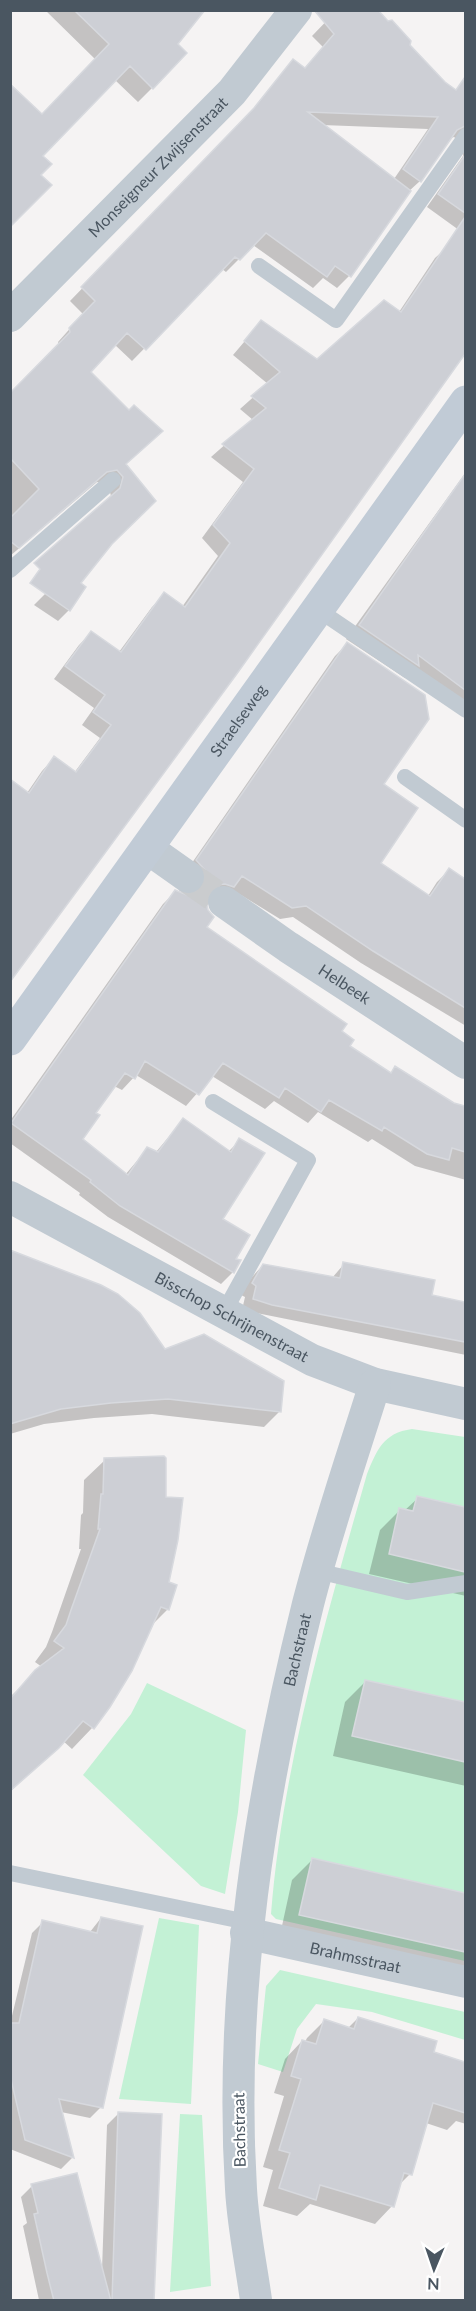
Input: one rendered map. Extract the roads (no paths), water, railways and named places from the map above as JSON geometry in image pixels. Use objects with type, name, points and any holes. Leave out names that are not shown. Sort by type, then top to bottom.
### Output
[{"type":"street","name":"Monseigneur Zwijsenstraat","points":[[10,316],[232,92],[296,10]]},
{"type":"street","name":"Straelseweg","points":[[10,1039],[465,402]]},
{"type":"street","points":[[147,848],[188,877]]},
{"type":"street","name":"Helbeek","points":[[224,902],[288,947],[465,1063]]},
{"type":"street","name":"Bisschop Schrijnenstraat","points":[[10,1197],[312,1360],[375,1384],[465,1404]]},
{"type":"street","name":"Bachstraat","points":[[256,2301],[241,2192],[238,2117],[239,2009],[247,1928],[270,1771],[317,1571],[375,1384]]},
{"type":"street","name":"Brahmsstraat","points":[[247,1928],[465,1982]]},
{"type":"lane","points":[[259,266],[336,320],[465,136]]},
{"type":"lane","points":[[10,570],[113,480]]},
{"type":"lane","points":[[317,609],[465,710]]},
{"type":"lane","points":[[405,777],[465,820]]},
{"type":"lane","points":[[213,1102],[308,1160],[224,1312]]},
{"type":"lane","points":[[317,1571],[407,1592],[465,1583]]},
{"type":"lane","points":[[10,1873],[247,1928]]},
{"type":"tunnel","points":[[188,877],[224,902]]}]
